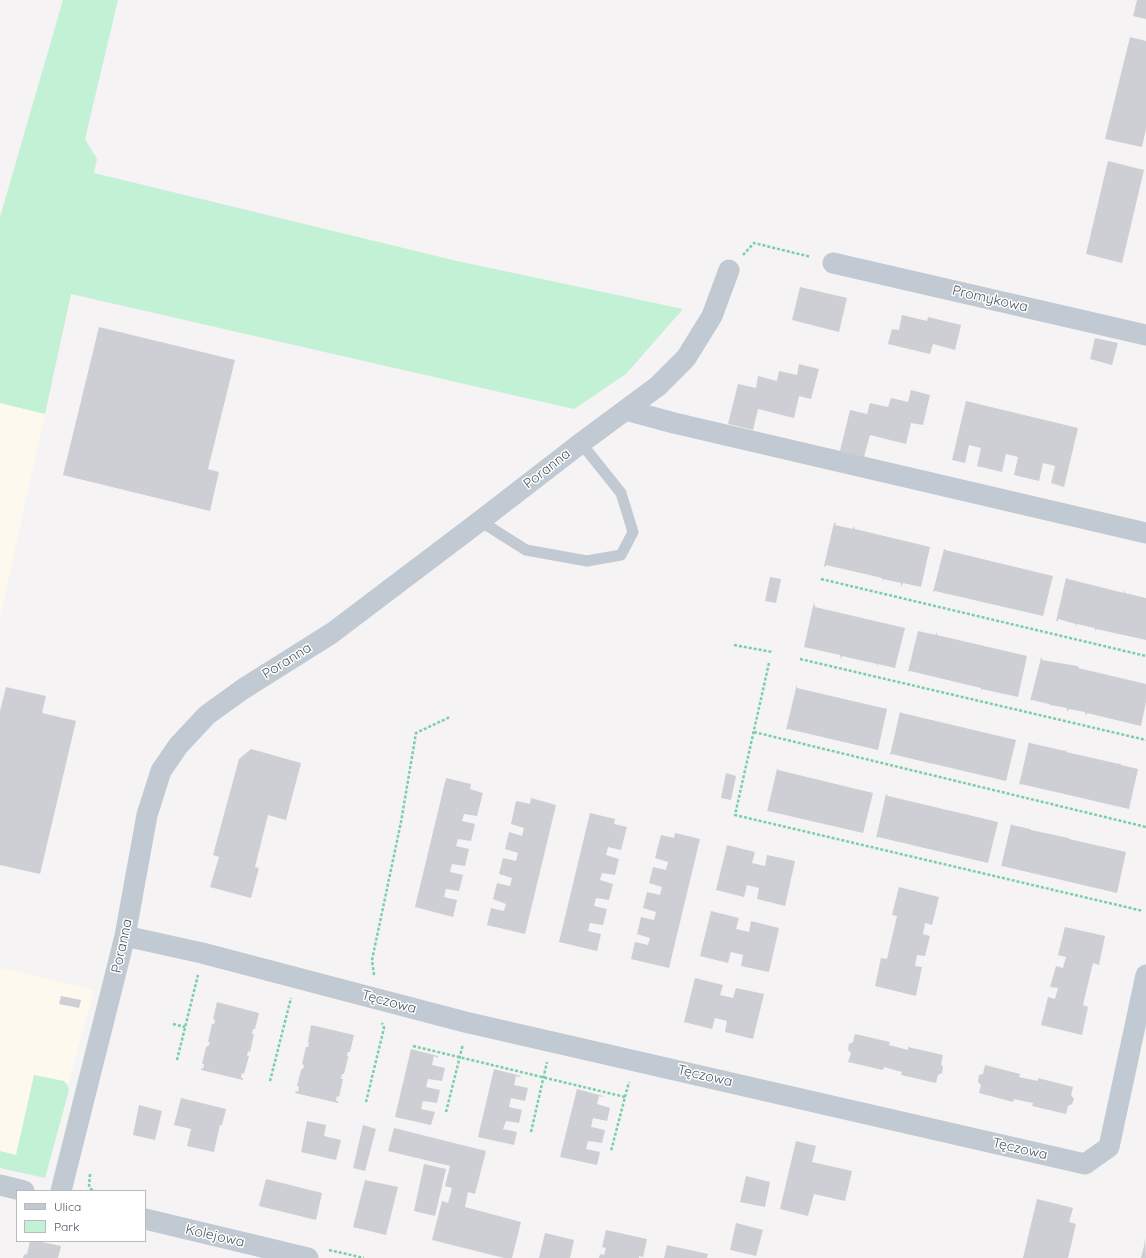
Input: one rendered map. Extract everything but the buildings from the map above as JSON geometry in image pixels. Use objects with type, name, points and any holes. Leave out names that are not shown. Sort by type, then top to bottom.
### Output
[{"type":"street","name":"Promykowa","points":[[833,263],[1146,335]]},
{"type":"street","name":"Poranna","points":[[61,1190],[125,936],[147,815],[161,771],[178,746],[207,715],[243,689],[332,633],[658,386],[686,358],[712,316],[728,270]]},
{"type":"street","points":[[626,410],[674,423],[1146,533]]},
{"type":"street","name":"Tęczowa","points":[[125,936],[202,953],[468,1023],[1085,1164],[1109,1147],[1146,975]]},
{"type":"street","points":[[0,1185],[20,1190]]},
{"type":"street","name":"Kolejowa","points":[[146,1219],[308,1258]]},
{"type":"lane","points":[[480,521],[526,550],[587,561],[621,555],[633,532],[621,494],[581,443]]},
{"type":"path","points":[[728,270],[754,244],[833,263]]},
{"type":"path","points":[[821,579],[1146,656]]},
{"type":"path","points":[[734,645],[772,652]]},
{"type":"path","points":[[800,659],[1146,740]]},
{"type":"path","points":[[769,663],[735,815],[1143,911]]},
{"type":"path","points":[[366,1102],[384,1028],[380,1019],[372,960],[401,822],[416,733],[450,717]]},
{"type":"path","points":[[754,732],[1146,827]]},
{"type":"path","points":[[178,1060],[202,953]]},
{"type":"path","points":[[270,1081],[296,978]]},
{"type":"path","points":[[446,1112],[468,1023]]},
{"type":"path","points":[[173,1024],[186,1027]]},
{"type":"path","points":[[531,1132],[552,1042]]},
{"type":"path","points":[[413,1046],[625,1097],[611,1151]]},
{"type":"shaded area","points":[[0,403],[45,414],[0,617]]},
{"type":"shaded area","points":[[0,968],[94,990],[45,1170],[0,1159]]},
{"type":"green space","points":[[63,0],[118,0],[85,139],[97,159],[94,173],[457,261],[683,309],[626,374],[574,409],[71,294],[45,414],[0,403],[0,217]]},
{"type":"green space","points":[[34,1075],[64,1081],[69,1090],[45,1178],[0,1168],[0,1151],[16,1155]]}]
